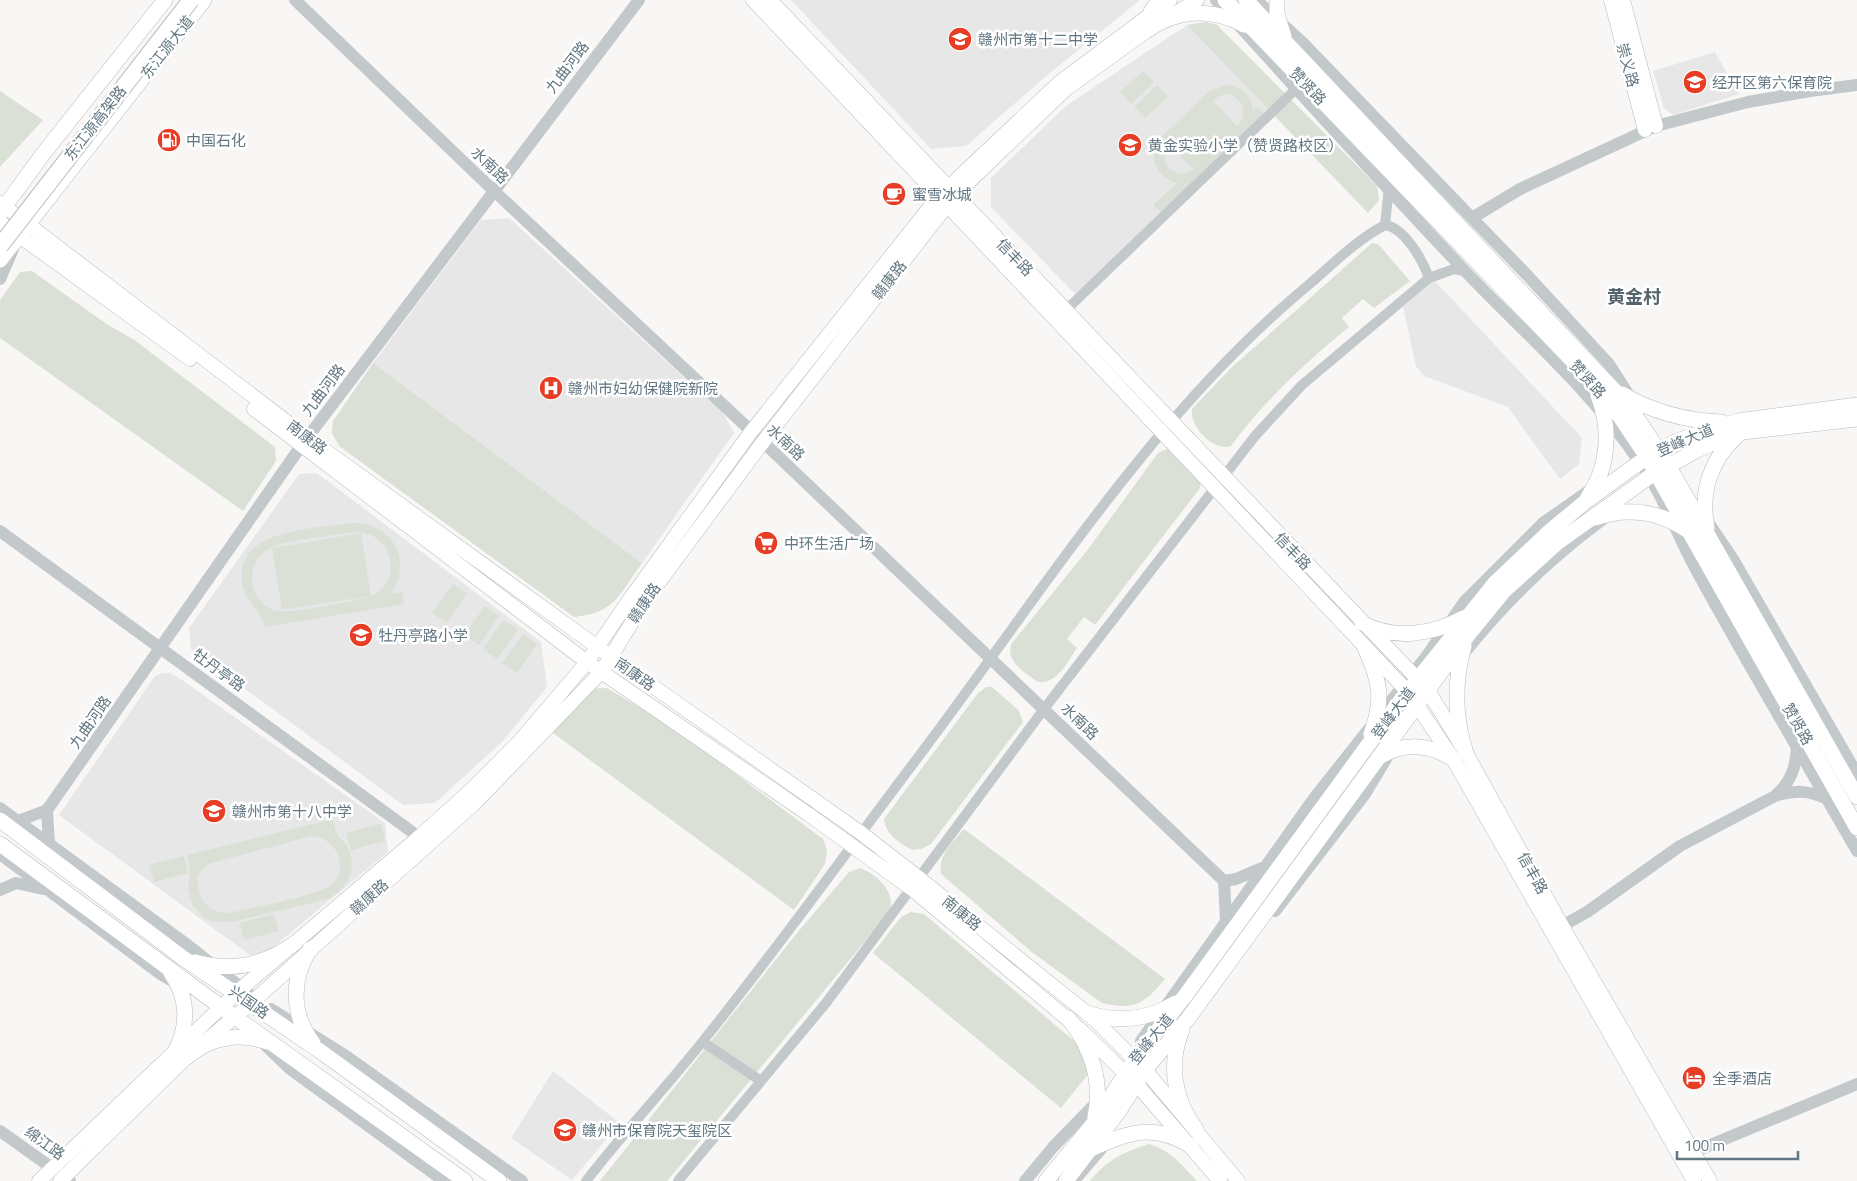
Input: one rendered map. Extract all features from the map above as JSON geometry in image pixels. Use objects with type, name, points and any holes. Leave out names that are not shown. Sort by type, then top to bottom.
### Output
[{"type":"highway","name":"东江源高架路","points":[[0,229],[177,0]]},
{"type":"highway","name":"东江源高架路","points":[[0,246],[191,0]]},
{"type":"main road","name":"东江源大道","points":[[2,208],[165,0]]},
{"type":"main road","name":"东江源大道","points":[[0,260],[204,0]]},
{"type":"main road","name":"信丰路","points":[[753,0],[947,196],[1168,426],[1220,482],[1365,648],[1412,698],[1460,756],[1562,926],[1710,1181]]},
{"type":"main road","name":"信丰路","points":[[770,0],[947,196],[1066,310],[1168,426]]},
{"type":"main road","name":"赣康路","points":[[65,1180],[180,1056],[220,1008],[471,790],[519,742],[587,662],[596,646],[752,432],[947,196],[1066,89],[1170,0]]},
{"type":"main road","name":"赣康路","points":[[1157,12],[1197,0]]},
{"type":"main road","name":"赞贤路","points":[[1225,0],[1252,31],[1398,178],[1589,378],[1652,454]]},
{"type":"main road","name":"赞贤路","points":[[1246,0],[1606,379],[1629,406],[1661,470],[1714,546],[1857,797]]},
{"type":"main road","points":[[1277,0],[1279,22],[1290,47]]},
{"type":"main road","name":"崇义路","points":[[1611,0],[1651,128]]},
{"type":"main road","name":"崇义路","points":[[1623,0],[1651,128]]},
{"type":"main road","points":[[1157,12],[1176,16],[1193,13],[1211,14],[1235,20],[1252,31]]},
{"type":"main road","name":"赣康路","points":[[39,1181],[180,1056],[234,1018],[476,802],[602,671],[645,601],[947,196]]},
{"type":"main road","name":"南康路","points":[[2,208],[23,230],[218,380],[861,833],[915,884],[1068,1018],[1123,1071],[1220,1181]]},
{"type":"main road","name":"南康路","points":[[0,222],[23,230]]},
{"type":"main road","points":[[1585,502],[1595,486],[1605,456],[1607,436],[1604,414],[1589,378]]},
{"type":"main road","points":[[1606,379],[1618,391],[1658,411],[1685,418],[1740,426],[1712,468],[1705,496],[1705,518],[1714,546]]},
{"type":"main road","name":"登峰大道","points":[[1046,1181],[1093,1124],[1123,1071],[1140,1064],[1187,1020],[1469,615],[1495,583],[1550,531],[1585,502],[1652,454],[1692,435],[1857,405]]},
{"type":"main road","name":"登峰大道","points":[[1422,684],[1468,636],[1504,591],[1578,527],[1661,470],[1740,426],[1857,419]]},
{"type":"main road","name":"南康路","points":[[304,442],[587,662],[851,846],[915,884],[1086,1013],[1140,1064],[1238,1181]]},
{"type":"main road","name":"赞贤路","points":[[1661,470],[1687,531],[1857,828]]},
{"type":"main road","name":"信丰路","points":[[1220,482],[1422,684],[1694,1181]]},
{"type":"main road","points":[[1578,527],[1610,514],[1641,512],[1673,522],[1687,531]]},
{"type":"main road","points":[[1362,622],[1382,631],[1402,634],[1422,633],[1448,626],[1469,615]]},
{"type":"main road","points":[[1365,648],[1379,682],[1380,704],[1373,752],[1407,746],[1423,747],[1460,756],[1456,705],[1457,681],[1461,656],[1468,636]]},
{"type":"main road","name":"登峰大道","points":[[1066,1181],[1138,1086],[1140,1064],[1186,996],[1373,752]]},
{"type":"main road","name":"兴国路","points":[[0,820],[184,958],[239,991],[499,1181]]},
{"type":"main road","name":"兴国路","points":[[0,844],[220,1008],[287,1053],[465,1181]]},
{"type":"main road","points":[[184,958],[216,966],[240,966],[261,962],[279,954],[295,943]]},
{"type":"main road","points":[[310,949],[298,975],[296,993],[298,1012],[304,1030],[320,1051]]},
{"type":"main road","points":[[163,964],[178,984],[184,1004],[185,1022],[180,1056],[222,1039],[241,1037],[258,1040],[287,1053]]},
{"type":"main road","points":[[1086,1013],[1106,1018],[1127,1019],[1163,1010],[1186,996]]},
{"type":"main road","points":[[1068,1018],[1082,1037],[1091,1057],[1096,1079],[1097,1103],[1093,1124]]},
{"type":"main road","points":[[1187,1020],[1178,1041],[1174,1066],[1176,1085],[1185,1113],[1196,1129]]},
{"type":"main road","points":[[1092,1149],[1130,1133],[1149,1132],[1175,1137],[1191,1146]]},
{"type":"street","name":"水南路","points":[[295,0],[493,190],[763,442],[1224,881]]},
{"type":"street","name":"九曲河路","points":[[47,810],[304,442],[493,190],[639,0]]},
{"type":"street","points":[[1216,0],[1465,271],[1604,414],[1652,454]]},
{"type":"street","points":[[1256,0],[1302,42],[1472,218],[1609,364],[1632,399],[1652,454]]},
{"type":"street","points":[[1472,218],[1520,188],[1651,128],[1748,102],[1857,85]]},
{"type":"street","points":[[1066,310],[1296,89]]},
{"type":"street","points":[[1385,226],[1389,187]]},
{"type":"street","points":[[586,1181],[703,1042],[991,661],[1085,531],[1168,426],[1219,367],[1270,317],[1346,254],[1385,226],[1391,227],[1418,253],[1428,278]]},
{"type":"street","points":[[0,279],[23,230]]},
{"type":"street","points":[[678,1181],[826,1003],[1044,709],[1255,436],[1302,385],[1428,278],[1454,269],[1465,271]]},
{"type":"street","points":[[1661,470],[1705,518],[1733,559],[1857,774]]},
{"type":"street","points":[[1661,470],[1673,522],[1697,573],[1857,852]]},
{"type":"street","points":[[1140,1064],[1178,1041],[1365,794],[1392,750],[1412,698],[1422,684],[1448,626],[1465,601],[1543,522],[1595,486]]},
{"type":"street","points":[[1422,684],[1461,656],[1486,625],[1561,550],[1610,514]]},
{"type":"street","name":"牡丹亭路","points":[[0,531],[161,647],[418,837]]},
{"type":"street","points":[[1140,1064],[1163,1010],[1264,868],[1377,718],[1412,698]]},
{"type":"street","points":[[1775,796],[1786,786],[1791,777],[1797,747]]},
{"type":"street","points":[[1562,926],[1587,912],[1680,846],[1775,796],[1792,791],[1805,791],[1827,799]]},
{"type":"street","points":[[0,808],[216,966],[239,991]]},
{"type":"street","points":[[18,821],[47,810],[50,844]]},
{"type":"street","points":[[0,854],[159,973],[220,1008]]},
{"type":"street","points":[[1226,921],[1224,881],[1236,879],[1264,868]]},
{"type":"street","points":[[0,890],[16,883],[49,891]]},
{"type":"street","points":[[253,1001],[343,1054],[522,1181]]},
{"type":"street","points":[[234,1018],[290,1069],[444,1181]]},
{"type":"street","points":[[703,1042],[761,1081]]},
{"type":"street","points":[[1025,1181],[1054,1146],[1097,1103],[1123,1071]]},
{"type":"street","points":[[1680,1158],[1857,1084]]},
{"type":"street","points":[[1075,1181],[1107,1142],[1138,1086]]},
{"type":"street","name":"绵江路","points":[[0,1131],[52,1168],[65,1180]]},
{"type":"shaded area","name":"赣州市第十二中学","points":[[791,0],[1140,0],[1045,77],[966,146],[931,149]]},
{"type":"shaded area","points":[[1205,22],[1216,24],[1377,186],[1379,200],[1368,213],[1187,25]]},
{"type":"shaded area","name":"黄金实验小学（赞贤路校区）","points":[[1187,25],[1271,112],[1076,295],[991,207],[991,178],[1066,106]]},
{"type":"shaded area","name":"经开区第六保育院","points":[[1715,52],[1739,94],[1673,115],[1664,108],[1653,71]]},
{"type":"shaded area","points":[[1143,71],[1154,82],[1131,104],[1120,92]]},
{"type":"shaded area","points":[[1157,85],[1168,97],[1145,118],[1134,107]]},
{"type":"shaded area","points":[[1225,85],[1241,89],[1248,96],[1253,111],[1258,107],[1265,114],[1161,213],[1153,205],[1177,183],[1159,171],[1154,158],[1154,151],[1161,137],[1210,91]],"holes":[[[1227,94],[1237,99],[1242,107],[1243,116],[1237,126],[1213,101],[1219,96]],[[1169,145],[1193,169],[1186,173],[1178,174],[1168,168],[1164,156]]]},
{"type":"shaded area","points":[[0,91],[43,120],[0,167]]},
{"type":"shaded area","name":"赣州市妇幼保健院新院","points":[[509,218],[723,413],[734,433],[642,563],[373,363],[481,220]]},
{"type":"shaded area","points":[[1372,243],[1378,244],[1410,281],[1374,308],[1363,299],[1342,318],[1349,327],[1286,383],[1257,413],[1231,446],[1217,445],[1204,436],[1194,423],[1192,409],[1231,368]]},
{"type":"shaded area","points":[[32,271],[108,325],[133,339],[275,447],[276,461],[243,511],[0,338],[0,300],[20,272]]},
{"type":"shaded area","points":[[1434,280],[1582,438],[1579,464],[1560,479],[1508,407],[1424,376],[1416,366],[1403,307]]},
{"type":"shaded area","points":[[373,363],[642,563],[615,600],[599,611],[574,617],[339,446],[332,433],[333,421]]},
{"type":"shaded area","points":[[1167,449],[1173,450],[1201,480],[1200,488],[1095,625],[1084,617],[1067,639],[1077,648],[1061,671],[1051,680],[1038,682],[1013,661],[1010,649],[1012,643],[1086,552],[1158,453]]},
{"type":"shaded area","name":"牡丹亭路小学","points":[[317,473],[541,642],[547,687],[503,741],[435,803],[403,805],[191,649],[189,628],[299,474]]},
{"type":"shaded area","points":[[351,523],[365,524],[377,528],[387,535],[395,545],[399,556],[400,568],[398,581],[391,594],[402,592],[404,604],[265,627],[246,596],[242,583],[243,565],[251,551],[263,541],[280,535],[299,530]],"holes":[[[357,532],[369,534],[379,540],[386,549],[390,559],[391,570],[388,580],[382,589],[371,596],[361,533],[272,548],[282,610],[370,596],[294,611],[276,611],[266,606],[255,593],[252,582],[253,567],[266,550],[277,545],[325,536]]]},
{"type":"shaded area","points":[[453,584],[467,594],[447,623],[432,613]]},
{"type":"shaded area","points":[[485,606],[499,616],[479,645],[464,635]]},
{"type":"shaded area","points":[[503,620],[518,630],[497,659],[483,649]]},
{"type":"shaded area","points":[[523,634],[537,644],[517,673],[502,663]]},
{"type":"shaded area","name":"赣州市第十八中学","points":[[162,673],[170,673],[179,678],[385,823],[388,852],[272,948],[262,954],[250,955],[59,815],[155,676]]},
{"type":"shaded area","points":[[986,687],[992,687],[1019,711],[1023,722],[931,844],[921,849],[913,850],[898,842],[890,834],[884,819],[978,693]]},
{"type":"shaded area","points":[[607,688],[674,728],[823,839],[827,850],[825,864],[794,910],[549,730],[586,689]]},
{"type":"shaded area","points":[[333,819],[337,834],[349,850],[352,865],[349,878],[345,884],[335,895],[328,899],[231,922],[215,922],[206,919],[193,906],[188,888],[190,868],[187,855]],"holes":[[[312,836],[321,838],[334,848],[340,863],[340,871],[336,879],[323,890],[229,913],[214,910],[201,897],[198,876],[208,864]]]},
{"type":"shaded area","points":[[381,824],[385,841],[351,850],[346,833]]},
{"type":"shaded area","points":[[964,829],[1165,979],[1151,994],[1138,1003],[1123,1006],[1102,1003],[1033,953],[941,874],[944,855]]},
{"type":"shaded area","points":[[184,856],[188,873],[154,882],[149,865]]},
{"type":"shaded area","points":[[860,868],[873,875],[888,891],[891,898],[889,912],[667,1181],[600,1181],[797,933],[849,872]]},
{"type":"shaded area","points":[[911,912],[924,914],[1080,1046],[1089,1073],[1061,1108],[873,953],[901,917]]},
{"type":"shaded area","points":[[274,914],[279,931],[244,940],[240,923]]},
{"type":"shaded area","name":"赣州市保育院天玺院区","points":[[553,1071],[620,1123],[572,1180],[511,1138]]},
{"type":"shaded area","points":[[1149,1144],[1169,1154],[1197,1181],[1090,1181],[1109,1162],[1131,1150]]},
{"type":"place","name":"赣州市第十二中学","points":[[960,39]]},
{"type":"place","name":"经开区第六保育院","points":[[1695,82]]},
{"type":"place","name":"中国石化","points":[[169,140]]},
{"type":"place","name":"黄金实验小学（赞贤路校区）","points":[[1130,145]]},
{"type":"place","name":"蜜雪冰城","points":[[894,194]]},
{"type":"place","name":"赣州市妇幼保健院新院","points":[[551,388]]},
{"type":"place","name":"中环生活广场","points":[[766,543]]},
{"type":"place","name":"牡丹亭路小学","points":[[361,635]]},
{"type":"place","name":"赣州市第十八中学","points":[[214,811]]},
{"type":"place","name":"全季酒店","points":[[1694,1078]]},
{"type":"place","name":"赣州市保育院天玺院区","points":[[565,1130]]},
{"type":"district","name":"黄金村","points":[[1634,296]]}]
